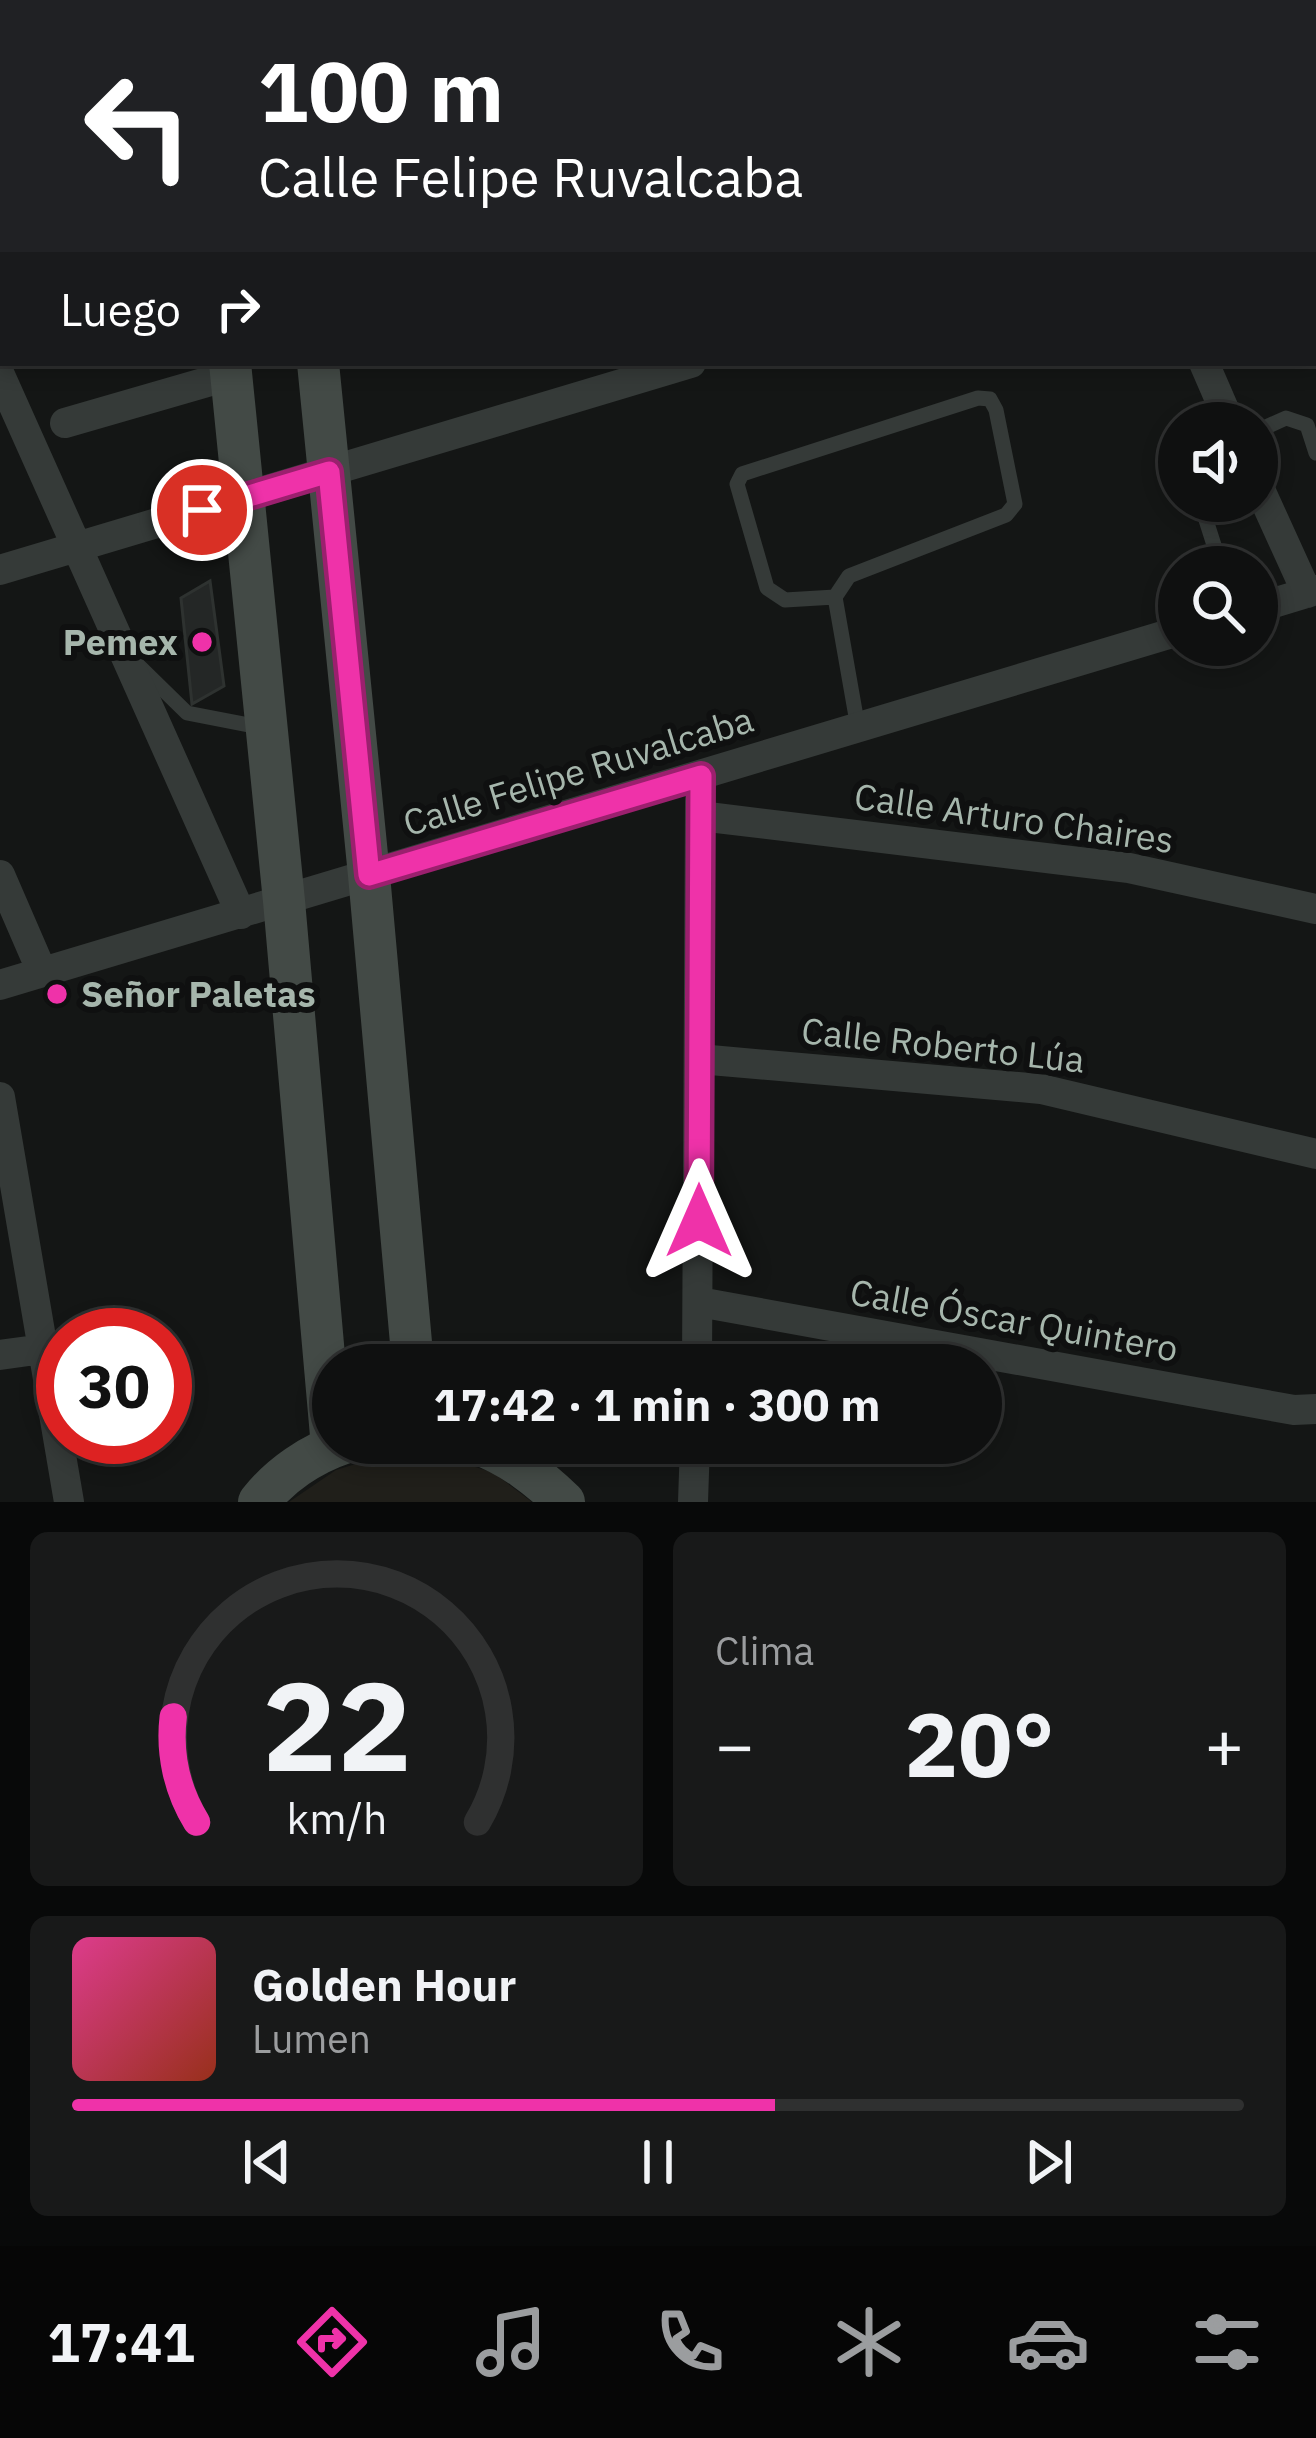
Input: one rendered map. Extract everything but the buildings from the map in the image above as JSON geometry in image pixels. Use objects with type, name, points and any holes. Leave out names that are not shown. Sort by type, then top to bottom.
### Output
[{"type":"main road","points":[[318,366],[411,1344]]},
{"type":"main road","points":[[231,369],[328,1344]]},
{"type":"main road","points":[[259,1502],[312,1459]]},
{"type":"main road","points":[[520,1464],[563,1502]]},
{"type":"street","points":[[1205,366],[1221,402]]},
{"type":"street","points":[[65,423],[231,369]]},
{"type":"street","points":[[0,570],[329,472],[647,369]]},
{"type":"street","points":[[0,375],[241,914]]},
{"type":"street","points":[[1276,522],[1311,591],[1278,601]]},
{"type":"street","name":"Calle Felipe Ruvalcaba","points":[[0,985],[1158,638]]},
{"type":"street","points":[[698,1344],[701,776]]},
{"type":"street","name":"Calle Arturo Chaires","points":[[700,816],[1129,868],[1316,909]]},
{"type":"street","points":[[0,875],[42,972]]},
{"type":"street","name":"Calle Roberto Lúa","points":[[699,1059],[1042,1089],[1316,1154]]},
{"type":"street","points":[[0,1097],[36,1308]]},
{"type":"street","name":"Calle Óscar Quintero","points":[[699,1302],[1294,1410],[1316,1409]]},
{"type":"street","points":[[0,1354],[36,1350]]},
{"type":"street","points":[[63,1464],[69,1502]]},
{"type":"street","points":[[693,1502],[694,1464]]},
{"type":"lane","points":[[835,596],[784,600],[767,588],[736,484],[742,474],[979,398],[990,399],[1015,504],[1006,514],[849,576],[835,596],[858,728]]},
{"type":"lane","points":[[1278,422],[1286,418],[1306,425],[1316,453]]},
{"type":"lane","points":[[126,653],[187,712],[267,728]]},
{"type":"shaded area","points":[[356,1464],[466,1464],[494,1473],[532,1502],[289,1502],[336,1470]]},
{"type":"place","name":"Pemex","points":[[202,642]]},
{"type":"place","name":"Señor Paletas","points":[[57,994]]},
{"type":"route","points":[[202,510],[329,472],[369,875],[701,776],[699,1221]]}]
